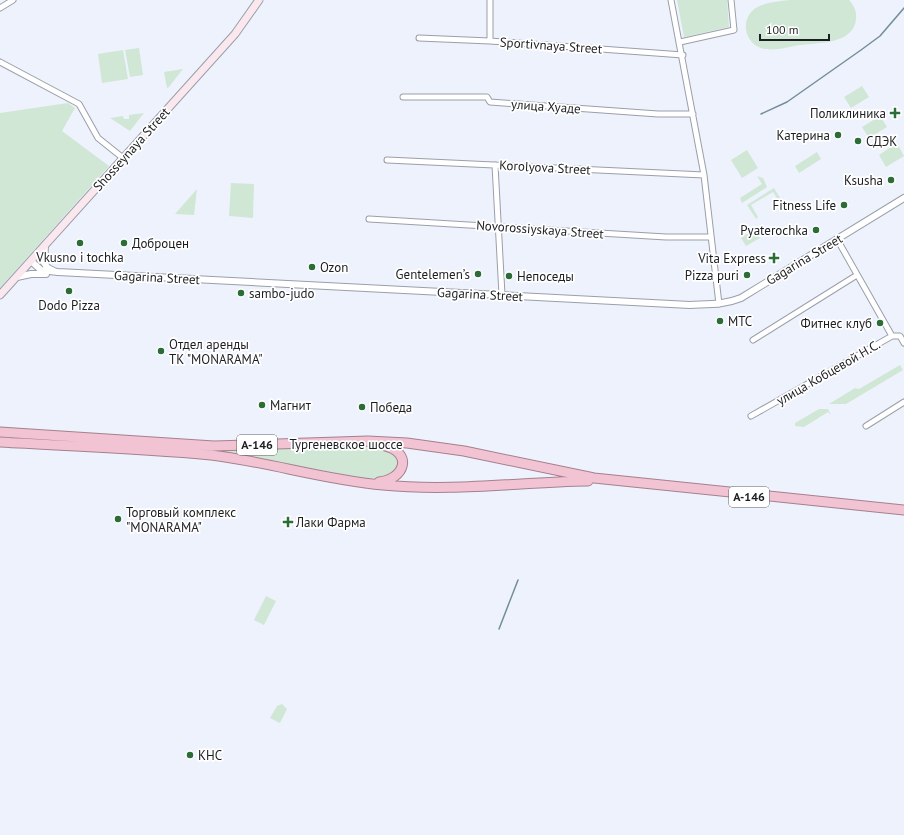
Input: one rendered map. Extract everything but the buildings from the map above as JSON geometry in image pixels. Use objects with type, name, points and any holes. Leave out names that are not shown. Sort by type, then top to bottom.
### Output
[{"type":"highway","name":"Тургеневское шоссе","points":[[0,432],[214,446],[368,441],[407,443],[464,452],[594,480]]},
{"type":"highway","name":"А-146","points":[[368,441],[395,448],[401,455],[403,463],[400,472],[395,478],[389,481],[369,484]]},
{"type":"highway","name":"Тургеневское шоссе","points":[[0,442],[211,455],[369,484],[464,488],[535,482],[594,480]]},
{"type":"highway","name":"А-146","points":[[594,480],[904,510]]},
{"type":"highway","name":"А-146","points":[[594,480],[904,513]]},
{"type":"main road","name":"Shosseynaya Street","points":[[0,295],[235,34],[259,0]]},
{"type":"street","points":[[0,8],[13,0]]},
{"type":"street","points":[[490,0],[490,41]]},
{"type":"street","points":[[671,0],[683,55],[704,175],[719,304]]},
{"type":"street","points":[[680,42],[734,30],[731,0]]},
{"type":"street","name":"Sportivnaya Street","points":[[419,38],[490,41],[683,55]]},
{"type":"street","points":[[0,62],[79,104],[98,138],[122,158]]},
{"type":"street","name":"улица Хуаде","points":[[403,96],[487,97],[490,102],[658,114],[693,114]]},
{"type":"street","name":"Korolyova Street","points":[[387,160],[704,175]]},
{"type":"street","points":[[495,165],[502,295]]},
{"type":"street","name":"Gagarina Street","points":[[31,261],[41,270],[58,272],[690,305],[719,304],[741,298],[904,198]]},
{"type":"street","name":"Novorossiyskaya Street","points":[[369,219],[666,237],[711,237]]},
{"type":"street","points":[[837,239],[892,336]]},
{"type":"street","points":[[45,245],[44,263],[48,268],[58,272]]},
{"type":"street","points":[[16,277],[31,274],[48,274],[58,272]]},
{"type":"street","points":[[753,340],[857,275]]},
{"type":"street","name":"улица Кобцевой Н.С.","points":[[751,416],[892,336],[900,336],[904,342]]},
{"type":"street","points":[[866,426],[904,402]]},
{"type":"green space","points":[[677,0],[727,0],[729,27],[684,37]]},
{"type":"green space","points":[[789,0],[849,0],[856,11],[854,27],[842,38],[834,41],[770,50],[761,48],[753,43],[748,36],[746,28],[747,19],[750,13],[759,6],[771,2]]},
{"type":"green space","points":[[139,48],[143,75],[130,77],[125,50]]},
{"type":"green space","points":[[123,50],[128,79],[102,83],[98,54]]},
{"type":"green space","points":[[183,69],[169,87],[167,88],[164,72]]},
{"type":"green space","points":[[862,86],[869,97],[851,108],[844,97]]},
{"type":"green space","points":[[68,103],[75,108],[62,131],[109,166],[0,288],[0,113]]},
{"type":"green space","points":[[144,113],[130,131],[110,118],[123,116],[124,119],[129,119],[129,115]]},
{"type":"green space","points":[[880,116],[887,127],[869,138],[862,127]]},
{"type":"green space","points":[[897,143],[904,156],[886,167],[879,155]]},
{"type":"green space","points":[[747,150],[758,168],[742,178],[731,160]]},
{"type":"green space","points":[[817,152],[821,159],[799,173],[795,166]]},
{"type":"green space","points":[[757,176],[763,178],[767,187],[742,203],[740,198],[762,184]]},
{"type":"green space","points":[[231,183],[254,184],[253,218],[229,216]]},
{"type":"green space","points":[[774,188],[783,203],[781,204],[773,192],[751,205],[758,217],[756,219],[747,205]]},
{"type":"green space","points":[[197,189],[194,215],[175,214]]},
{"type":"green space","points":[[755,229],[760,238],[746,246],[741,238]]},
{"type":"green space","points":[[900,365],[903,370],[846,404],[829,404],[855,388],[859,389]]},
{"type":"green space","points":[[819,409],[828,409],[831,415],[828,412],[804,427],[795,426],[795,423]]},
{"type":"green space","points":[[363,445],[386,449],[399,456],[398,471],[384,478],[364,478],[211,450]]},
{"type":"green space","points":[[266,596],[276,601],[264,625],[254,620]]},
{"type":"green space","points":[[282,704],[287,709],[280,723],[270,718],[277,706]]},
{"type":"waterway","points":[[761,114],[787,102],[880,36],[904,8]]},
{"type":"waterway","points":[[499,629],[518,580]]},
{"type":"place","name":"Поликлиника","points":[[895,113]]},
{"type":"place","name":"Катерина","points":[[838,135]]},
{"type":"place","name":"СДЭК","points":[[858,141]]},
{"type":"place","name":"Ksusha","points":[[891,180]]},
{"type":"place","name":"Fitness Life","points":[[844,205]]},
{"type":"place","name":"Pyaterochka","points":[[816,230]]},
{"type":"place","name":"Vkusno i tochka","points":[[80,243]]},
{"type":"place","name":"Доброцен","points":[[124,243]]},
{"type":"place","name":"Vita Express","points":[[774,258]]},
{"type":"place","name":"Ozon","points":[[312,267]]},
{"type":"place","name":"Gentelemen’s","points":[[478,274]]},
{"type":"place","name":"Pizza puri","points":[[747,275]]},
{"type":"place","name":"Непоседы","points":[[509,276]]},
{"type":"place","name":"Dodo Pizza","points":[[69,291]]},
{"type":"place","name":"sambo-judo","points":[[241,293]]},
{"type":"place","name":"МТС","points":[[720,321]]},
{"type":"place","name":"Фитнес клуб","points":[[880,323]]},
{"type":"place","name":"Отдел аренды ТК \"MONARAMA\"","points":[[161,351]]},
{"type":"place","name":"Магнит","points":[[262,405]]},
{"type":"place","name":"Победа","points":[[362,407]]},
{"type":"place","name":"Торговый комплекс \"MONARAMA\"","points":[[118,519]]},
{"type":"place","name":"Лаки Фарма","points":[[288,522]]},
{"type":"place","name":"КНС","points":[[190,755]]}]
